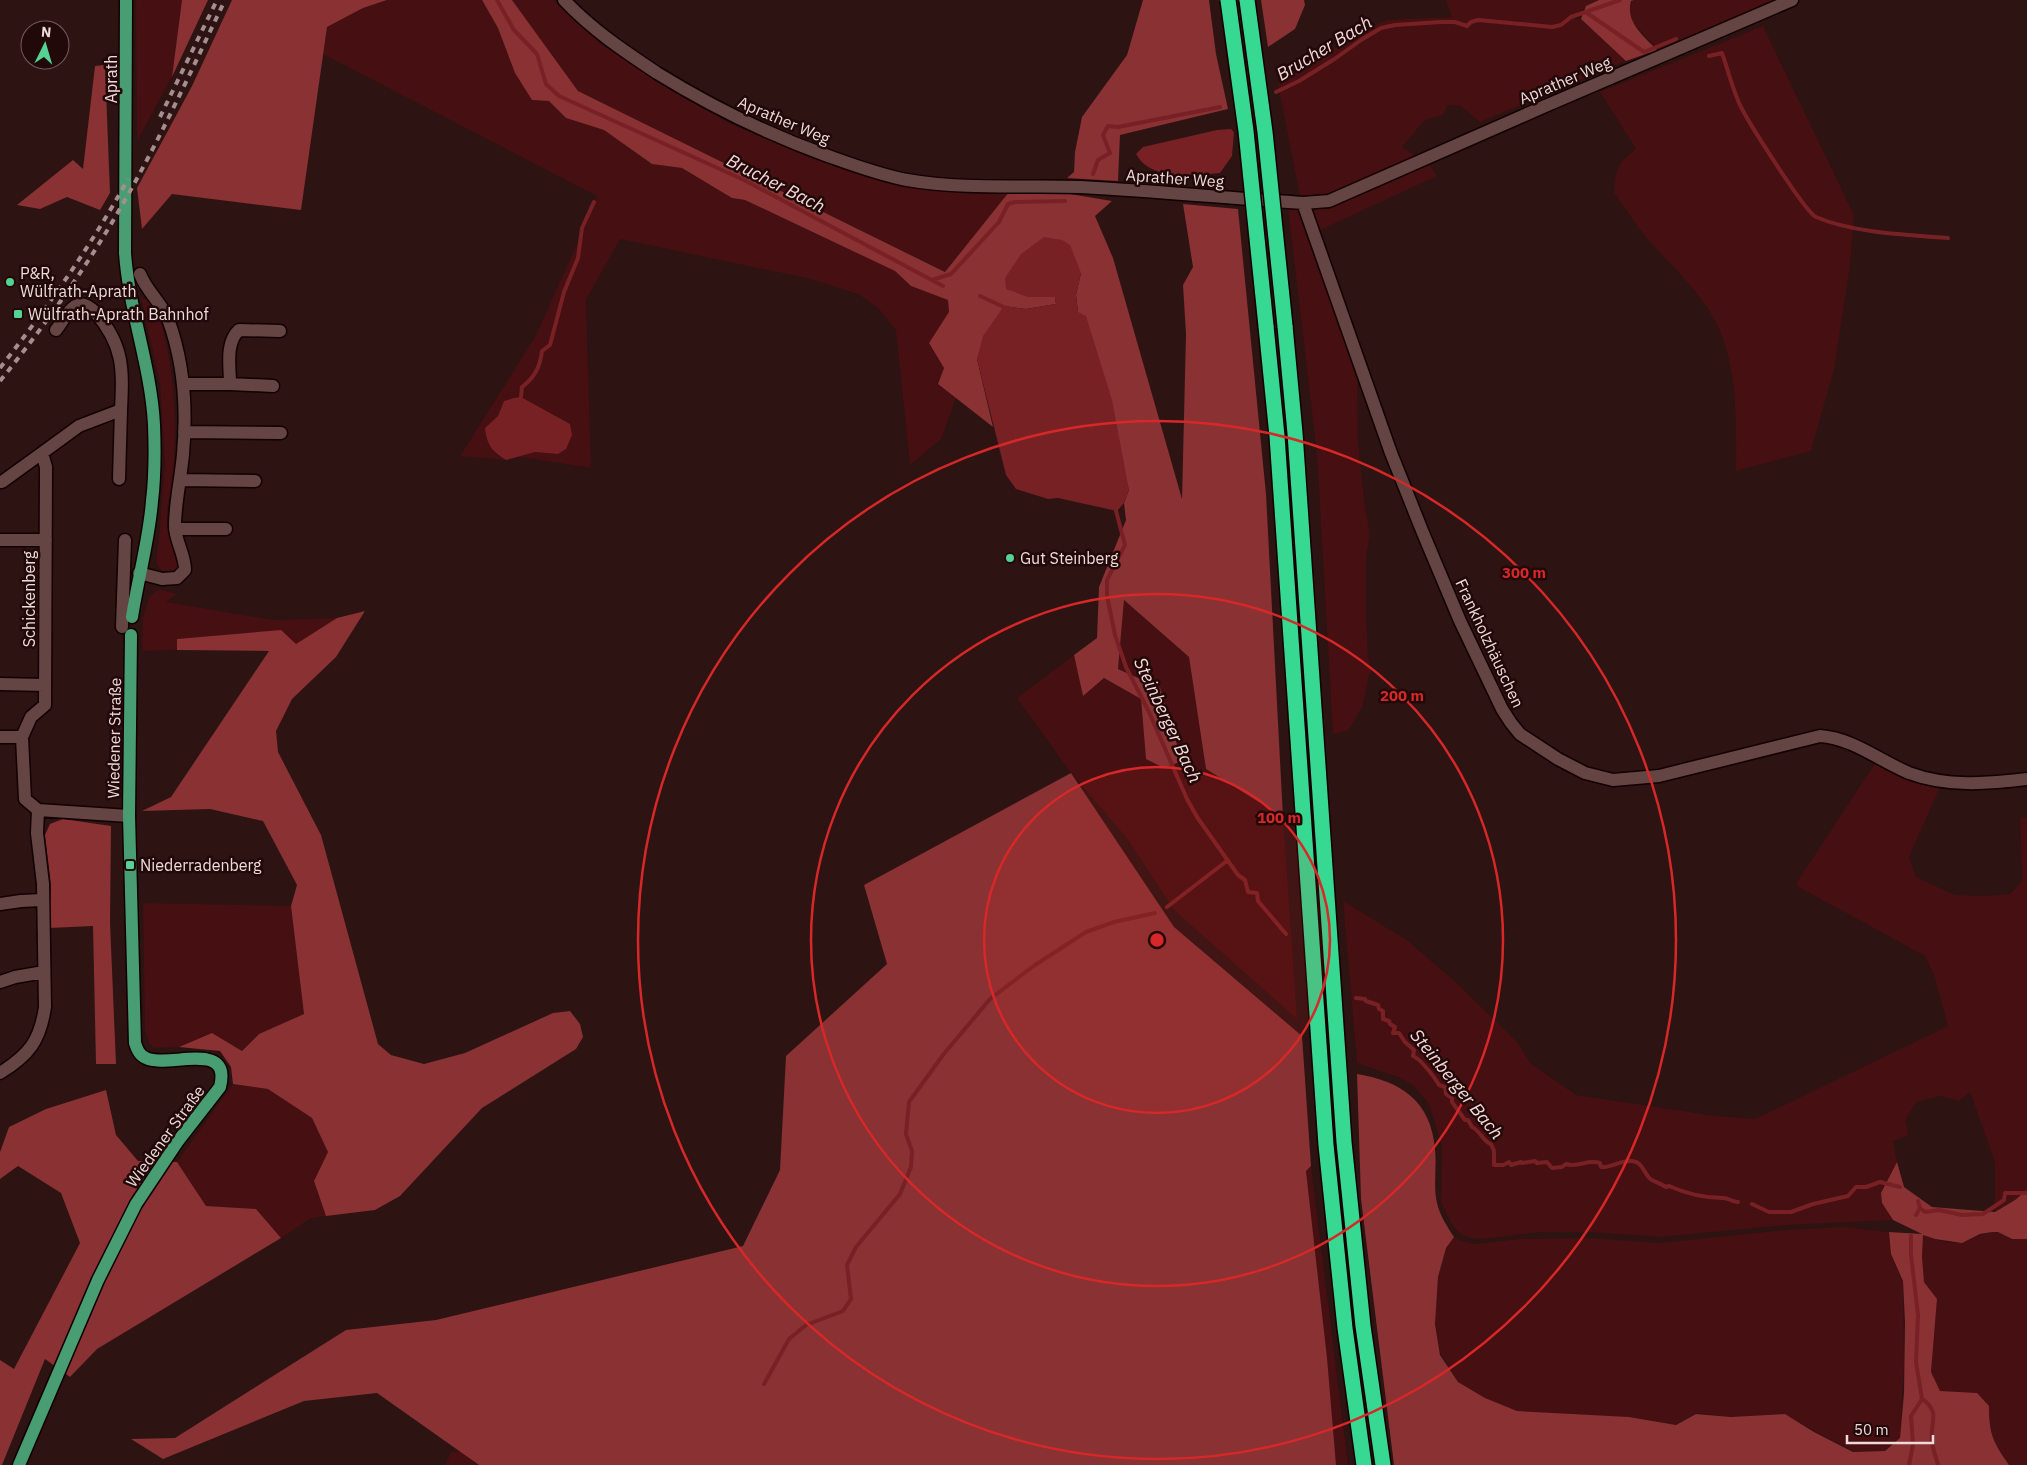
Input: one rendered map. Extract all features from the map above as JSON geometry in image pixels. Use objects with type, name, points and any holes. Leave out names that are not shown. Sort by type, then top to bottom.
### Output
[{"type":"highway","points":[[1228,0],[1246,131],[1277,436],[1326,1145],[1345,1328],[1364,1465]]},
{"type":"highway","points":[[1247,0],[1265,132],[1295,433],[1344,1142],[1363,1326],[1384,1465]]},
{"type":"main road","name":"Aprath","points":[[126,0],[126,270],[132,304],[145,353],[154,424],[152,501],[139,573]]},
{"type":"main road","points":[[127,614],[139,573]]},
{"type":"main road","name":"Wiedener Straße","points":[[19,1465],[98,1280],[136,1204],[178,1141],[220,1086],[222,1076],[218,1065],[203,1058],[161,1062],[146,1059],[139,1053],[135,1043],[129,816],[127,631]]},
{"type":"street","name":"Aprather Weg","points":[[564,0],[599,33],[629,55],[696,96],[744,122],[792,143],[856,166],[905,180],[965,186],[1082,187],[1303,203],[1329,202],[1552,103],[1792,0]]},
{"type":"street","name":"Frankholzhäuschen","points":[[1303,203],[1391,453],[1423,533],[1460,622],[1502,709],[1510,723],[1520,734],[1558,759],[1585,773],[1613,780],[1659,776],[1820,736],[1845,741],[1909,773],[1936,781],[1999,783],[2027,779]]},
{"type":"street","points":[[139,573],[162,579],[177,578],[185,570],[185,559],[175,529],[184,432],[183,384],[175,341],[168,318],[160,304],[146,287],[140,274]]},
{"type":"street","points":[[56,330],[77,304],[89,306],[108,329],[117,345],[123,373],[119,479]]},
{"type":"street","points":[[230,384],[230,348],[232,337],[239,330],[280,331]]},
{"type":"street","points":[[183,384],[273,386]]},
{"type":"street","points":[[2,482],[79,426],[121,410]]},
{"type":"street","points":[[184,432],[281,433]]},
{"type":"street","name":"Schickenberg","points":[[22,737],[31,717],[45,705],[46,467],[42,453]]},
{"type":"street","points":[[180,480],[255,481]]},
{"type":"street","points":[[175,529],[226,528]]},
{"type":"street","points":[[0,540],[46,540]]},
{"type":"street","points":[[125,540],[127,631]]},
{"type":"street","points":[[0,684],[45,685]]},
{"type":"street","points":[[0,737],[22,737],[25,799],[38,810],[129,816]]},
{"type":"street","points":[[0,1073],[26,1053],[36,1041],[42,1026],[44,1007],[43,884],[37,833],[38,810]]},
{"type":"street","points":[[0,904],[42,900]]},
{"type":"street","points":[[0,982],[15,977],[44,972]]},
{"type":"shaded area","points":[[136,0],[182,0],[172,77],[137,141]]},
{"type":"shaded area","points":[[182,0],[208,0],[172,77]]},
{"type":"shaded area","points":[[232,0],[387,0],[363,8],[327,27],[301,210],[172,194],[142,229],[137,188],[192,86]]},
{"type":"shaded area","points":[[387,0],[482,0],[498,28],[515,73],[532,100],[549,101],[566,118],[604,130],[652,164],[682,168],[732,198],[745,200],[895,271],[911,286],[948,300],[950,312],[929,343],[944,368],[938,384],[956,398],[941,439],[910,465],[896,330],[878,308],[858,294],[811,279],[620,239],[586,300],[591,468],[515,456],[535,452],[558,454],[570,424],[521,397],[504,401],[498,416],[485,428],[495,454],[506,460],[460,456],[535,337],[597,196],[323,54],[327,27],[363,8]]},
{"type":"shaded area","points":[[482,0],[512,0],[578,91],[945,272],[1009,192],[1058,192],[1112,201],[1095,216],[1113,258],[1182,499],[1186,334],[1183,285],[1193,267],[1183,204],[1238,209],[1266,494],[1283,817],[1206,769],[1189,657],[1124,600],[1118,669],[1160,688],[1182,761],[1164,768],[1146,759],[1141,699],[1104,678],[1083,696],[1074,655],[1097,638],[1099,587],[1126,520],[1124,503],[1129,490],[1078,312],[1076,295],[1081,273],[1028,297],[1055,297],[1056,304],[1026,309],[1004,306],[977,359],[993,427],[938,384],[944,368],[929,343],[949,312],[948,300],[911,286],[895,271],[745,200],[732,198],[682,168],[652,164],[604,130],[566,118],[549,101],[532,100],[515,73],[498,28]]},
{"type":"shaded area","points":[[512,0],[553,0],[602,45],[727,122],[813,159],[906,187],[1009,192],[946,272],[578,91]]},
{"type":"shaded area","points":[[1143,0],[1209,0],[1216,54],[1228,109],[1120,135],[1118,181],[1067,178],[1074,172],[1075,152],[1082,117],[1127,55]]},
{"type":"shaded area","points":[[1261,0],[1304,0],[1305,5],[1295,29],[1268,47]]},
{"type":"shaded area","points":[[1446,0],[1599,0],[1568,18],[1581,19],[1626,61],[1480,122],[1461,106],[1448,105],[1443,115],[1425,120],[1402,147],[1430,165],[1437,176],[1318,231],[1357,366],[1358,443],[1370,534],[1366,557],[1366,617],[1368,656],[1371,672],[1363,705],[1348,731],[1333,734],[1317,454],[1288,208],[1300,196],[1278,84],[1365,29],[1387,20],[1452,17]]},
{"type":"shaded area","points":[[1599,0],[1634,0],[1631,1],[1630,9],[1633,22],[1641,34],[1657,50],[1626,61],[1581,19],[1586,6]]},
{"type":"shaded area","points":[[1634,0],[1777,0],[1658,50],[1634,24],[1628,12]]},
{"type":"shaded area","points":[[1763,26],[1854,215],[1850,266],[1834,369],[1811,451],[1736,471],[1734,388],[1723,339],[1701,299],[1645,236],[1614,193],[1618,168],[1624,159],[1636,149],[1600,92]]},
{"type":"shaded area","points":[[105,65],[110,193],[100,210],[67,197],[40,209],[17,205],[73,160],[83,169],[95,66]]},
{"type":"shaded area","points":[[1231,129],[1234,132],[1232,156],[1220,173],[1174,175],[1162,173],[1143,163],[1136,154],[1143,147],[1217,130]]},
{"type":"shaded area","points":[[1044,237],[1062,240],[1070,245],[1081,273],[1076,295],[1078,312],[1086,316],[1112,400],[1129,490],[1124,503],[1117,511],[1058,498],[1048,499],[1016,489],[1006,475],[977,359],[983,336],[1004,306],[1026,309],[1056,304],[1055,297],[1028,297],[1006,289],[1005,278],[1021,254]]},
{"type":"shaded area","points":[[141,297],[156,306],[170,363],[175,441],[174,468],[167,521],[179,566],[173,571],[162,571],[156,563],[165,462],[160,384]]},
{"type":"shaded area","points":[[521,397],[570,424],[572,435],[566,449],[558,454],[535,452],[506,460],[493,450],[487,438],[485,428],[498,416],[504,401]]},
{"type":"shaded area","points":[[159,589],[177,594],[166,602],[273,620],[337,618],[296,644],[177,638],[177,650],[142,651],[143,618],[149,597]]},
{"type":"shaded area","points":[[1124,600],[1189,657],[1206,769],[1283,817],[1297,1019],[1174,910],[1127,838],[1071,773],[1017,698],[1074,655],[1083,695],[1104,678],[1141,699],[1146,759],[1160,688],[1118,669]]},
{"type":"shaded area","points":[[365,611],[336,657],[292,699],[276,731],[278,752],[321,835],[378,1044],[391,1055],[424,1064],[465,1053],[553,1013],[570,1011],[580,1024],[583,1037],[576,1049],[482,1108],[400,1196],[375,1210],[326,1216],[314,1181],[328,1152],[312,1118],[268,1089],[233,1084],[231,1067],[220,1051],[179,1047],[212,1033],[242,1051],[259,1034],[304,1014],[291,906],[297,885],[263,821],[210,809],[142,811],[171,797],[269,651],[177,650],[177,639],[281,630],[296,644],[337,618]]},
{"type":"shaded area","points":[[1876,762],[1922,785],[1940,787],[1909,857],[1916,877],[1955,895],[1983,896],[2010,894],[2022,881],[2020,818],[2027,818],[2027,1190],[1995,1212],[1995,1162],[1970,1092],[1959,1101],[1940,1096],[1916,1102],[1905,1121],[1909,1135],[1893,1141],[1897,1162],[1881,1193],[1882,1203],[1893,1220],[1785,1225],[1661,1237],[1591,1232],[1540,1232],[1482,1239],[1469,1238],[1461,1234],[1452,1225],[1441,1203],[1442,1147],[1429,1104],[1415,1087],[1401,1078],[1357,1063],[1343,901],[1407,940],[1460,986],[1518,1043],[1530,1063],[1576,1095],[1716,1116],[1755,1119],[1948,1026],[1934,975],[1925,956],[1795,885]]},
{"type":"shaded area","points":[[1071,773],[1174,927],[1302,1036],[1311,1166],[1306,1171],[1327,1358],[1336,1465],[479,1465],[377,1393],[304,1401],[163,1459],[131,1439],[175,1438],[346,1330],[436,1320],[743,1246],[780,1170],[786,1056],[887,964],[864,885]]},
{"type":"shaded area","points":[[63,819],[111,826],[110,922],[116,1064],[96,1064],[93,926],[49,928],[51,885],[45,835],[50,824]]},
{"type":"shaded area","points":[[143,903],[291,906],[304,1014],[259,1034],[242,1051],[212,1033],[179,1047],[154,1048],[149,1043],[145,1030]]},
{"type":"shaded area","points":[[1357,1074],[1387,1082],[1411,1096],[1427,1118],[1432,1132],[1435,1149],[1435,1190],[1437,1203],[1442,1217],[1454,1237],[1446,1248],[1438,1277],[1435,1324],[1440,1355],[1458,1382],[1485,1398],[1517,1411],[1629,1417],[1676,1425],[1696,1414],[1731,1417],[1785,1414],[1814,1432],[1853,1452],[1885,1451],[1900,1438],[1904,1393],[1905,1322],[1903,1281],[1891,1254],[1889,1232],[1922,1234],[1893,1220],[1882,1203],[1881,1193],[1897,1162],[1904,1187],[1932,1207],[1995,1212],[2027,1190],[2027,1239],[2012,1239],[1998,1232],[1992,1232],[1980,1234],[1962,1243],[1935,1239],[1923,1235],[1924,1282],[1937,1299],[1931,1372],[1940,1391],[1977,1393],[1989,1406],[1993,1437],[2009,1465],[1394,1465],[1361,1199]]},
{"type":"shaded area","points":[[233,1084],[268,1089],[312,1118],[328,1152],[314,1181],[326,1216],[311,1218],[281,1238],[255,1209],[206,1206],[177,1162]]},
{"type":"shaded area","points":[[106,1090],[116,1135],[138,1161],[177,1162],[206,1206],[256,1209],[281,1238],[97,1349],[70,1377],[45,1359],[2,1465],[0,1465],[0,1360],[14,1369],[80,1243],[61,1193],[18,1166],[0,1179],[0,1152],[9,1127],[46,1109]]},
{"type":"shaded area","points":[[1311,1166],[1348,1465],[1335,1465],[1306,1171]]},
{"type":"shaded area","points":[[1842,1227],[1889,1232],[1891,1255],[1903,1282],[1904,1363],[1900,1438],[1885,1451],[1855,1452],[1785,1414],[1732,1417],[1697,1413],[1675,1425],[1630,1417],[1517,1412],[1485,1398],[1458,1382],[1440,1353],[1435,1321],[1438,1277],[1446,1247],[1454,1237],[1475,1244],[1520,1239],[1588,1238],[1659,1243],[1786,1230]]},
{"type":"shaded area","points":[[1992,1232],[1998,1232],[2012,1239],[2027,1239],[2027,1465],[2009,1465],[1993,1437],[1989,1406],[1955,1393],[1940,1391],[1931,1372],[1937,1299],[1924,1282],[1923,1235],[1957,1243]]},
{"type":"shaded area","points":[[461,1451],[477,1465],[445,1465],[451,1452]]},
{"type":"waterway","name":"Brucher Bach","points":[[497,0],[514,30],[537,54],[546,84],[559,96],[744,180],[943,286]]},
{"type":"waterway","name":"Brucher Bach","points":[[1276,92],[1299,81],[1381,28],[1395,25],[1441,22],[1455,22],[1467,26],[1471,22],[1478,20],[1552,27],[1561,25],[1571,17],[1620,0]]},
{"type":"waterway","points":[[1587,13],[1644,52],[1676,39]]},
{"type":"waterway","points":[[1709,56],[1722,53],[1736,94],[1746,116],[1765,148],[1801,200],[1816,217],[1863,230],[1948,238]]},
{"type":"waterway","name":"Brucher Bach","points":[[1093,174],[1098,160],[1110,153],[1103,135],[1108,126],[1118,127],[1220,107]]},
{"type":"waterway","name":"Brucher Bach","points":[[932,280],[951,274],[999,222],[1008,204],[1015,202],[1065,201]]},
{"type":"waterway","points":[[521,397],[522,387],[536,371],[542,351],[550,345],[564,292],[578,258],[582,228],[594,202]]},
{"type":"waterway","name":"Steinberger Bach","points":[[980,296],[1008,309]]},
{"type":"waterway","name":"Steinberger Bach","points":[[1115,507],[1125,545],[1107,580],[1107,596],[1115,635],[1126,667],[1149,712],[1187,799],[1197,817],[1238,875],[1245,880],[1248,892],[1257,893],[1258,901],[1286,934]]},
{"type":"waterway","points":[[1167,907],[1228,860]]},
{"type":"waterway","points":[[764,1384],[789,1339],[806,1325],[843,1311],[851,1299],[847,1265],[856,1247],[900,1194],[911,1167],[912,1151],[906,1134],[909,1102],[943,1055],[990,999],[1035,965],[1086,932],[1114,922],[1155,913]]},
{"type":"waterway","name":"Steinberger Bach","points":[[1356,998],[1365,999],[1378,1005],[1379,1009],[1383,1011],[1383,1019],[1389,1021],[1395,1027],[1393,1033],[1399,1033],[1414,1050],[1413,1056],[1424,1065],[1439,1085],[1445,1087],[1446,1094],[1452,1098],[1452,1102],[1465,1120],[1468,1120],[1472,1127],[1491,1144],[1494,1151],[1494,1165],[1503,1165],[1509,1162],[1511,1165],[1535,1161],[1537,1163],[1547,1162],[1552,1168],[1562,1167],[1566,1164],[1575,1165],[1595,1162],[1600,1163],[1601,1167],[1605,1167],[1632,1161],[1639,1164],[1649,1178],[1666,1187],[1669,1186],[1695,1195],[1725,1198],[1738,1202]]},
{"type":"waterway","name":"Steinberger Bach","points":[[1752,1204],[1769,1212],[1791,1212],[1813,1204],[1848,1196],[1856,1187],[1866,1187],[1880,1182],[1900,1187]]},
{"type":"waterway","name":"Steinberger Bach","points":[[1918,1201],[1920,1208],[1925,1212],[1939,1210],[1962,1215],[1983,1214],[2004,1200],[2005,1193],[2027,1193]]},
{"type":"waterway","name":"Steinberger Bach","points":[[1916,1215],[1920,1208]]},
{"type":"waterway","points":[[1909,1465],[1913,1445],[1911,1416],[1922,1399],[1916,1362],[1918,1315],[1911,1255],[1911,1236]]},
{"type":"waterway","points":[[1922,1399],[1932,1409],[1932,1442],[1938,1465]]},
{"type":"railway","points":[[160,117],[217,0]]},
{"type":"railway","points":[[0,381],[66,293],[111,224],[164,126],[225,0]]},
{"type":"railway","points":[[0,368],[68,276],[128,179]]},
{"type":"place","name":"P&R, Wülfrath-Aprath","points":[[10,282]]},
{"type":"place","name":"Wülfrath-Aprath Bahnhof","points":[[18,314]]},
{"type":"place","name":"Gut Steinberg","points":[[1010,558]]},
{"type":"place","name":"Niederradenberg","points":[[130,865]]}]
